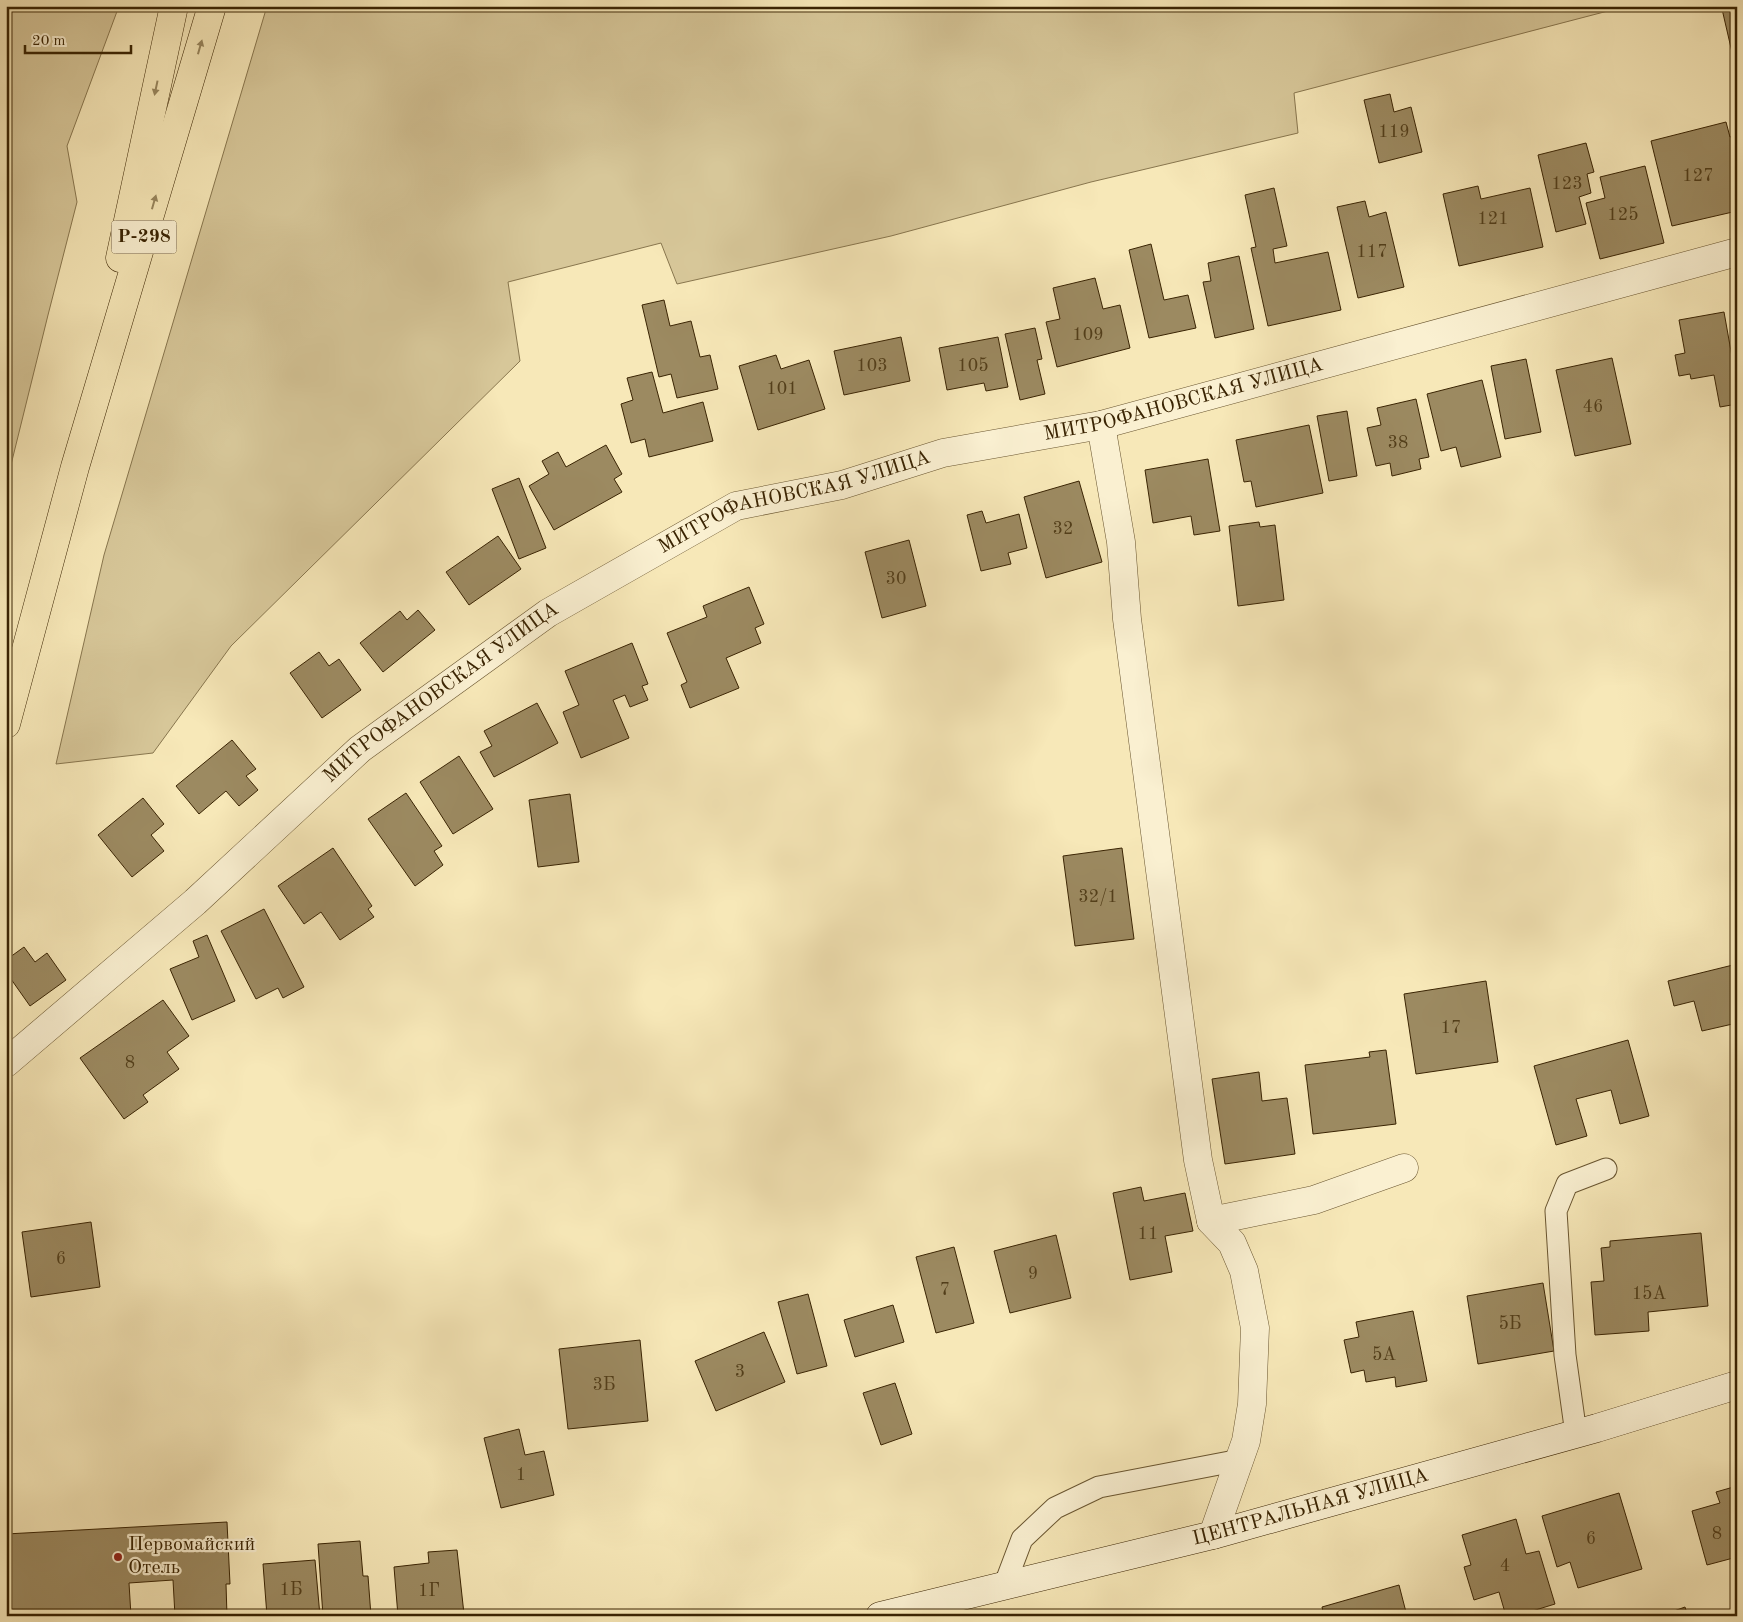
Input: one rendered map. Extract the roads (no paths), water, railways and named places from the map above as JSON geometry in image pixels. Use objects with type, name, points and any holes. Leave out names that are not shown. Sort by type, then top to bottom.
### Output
[{"type":"highway","name":"Р-298","points":[[75,467],[174,6]]},
{"type":"highway","name":"Р-298","points":[[6,724],[75,467],[212,6]]},
{"type":"street","name":"МИТРОФАНОВСКАЯ УЛИЦА","points":[[6,1063],[195,902],[360,749],[548,613],[736,506],[842,485],[943,453],[1101,425],[1737,252]]},
{"type":"street","points":[[1101,425],[1121,542],[1127,619],[1198,1160],[1211,1221],[1232,1243],[1244,1271],[1255,1328],[1252,1404],[1246,1441],[1213,1535]]},
{"type":"street","points":[[1211,1221],[1314,1200],[1404,1168]]},
{"type":"street","name":"ЦЕНТРАЛЬНАЯ УЛИЦА","points":[[880,1616],[956,1606],[1005,1584],[1213,1535],[1576,1434],[1737,1385]]},
{"type":"lane","points":[[1576,1434],[1564,1354],[1556,1211],[1568,1184],[1606,1169]]},
{"type":"lane","points":[[1005,1584],[1022,1539],[1056,1508],[1099,1486],[1240,1460]]},
{"type":"place","name":"Первомайский Отель","points":[[118,1557]]}]
